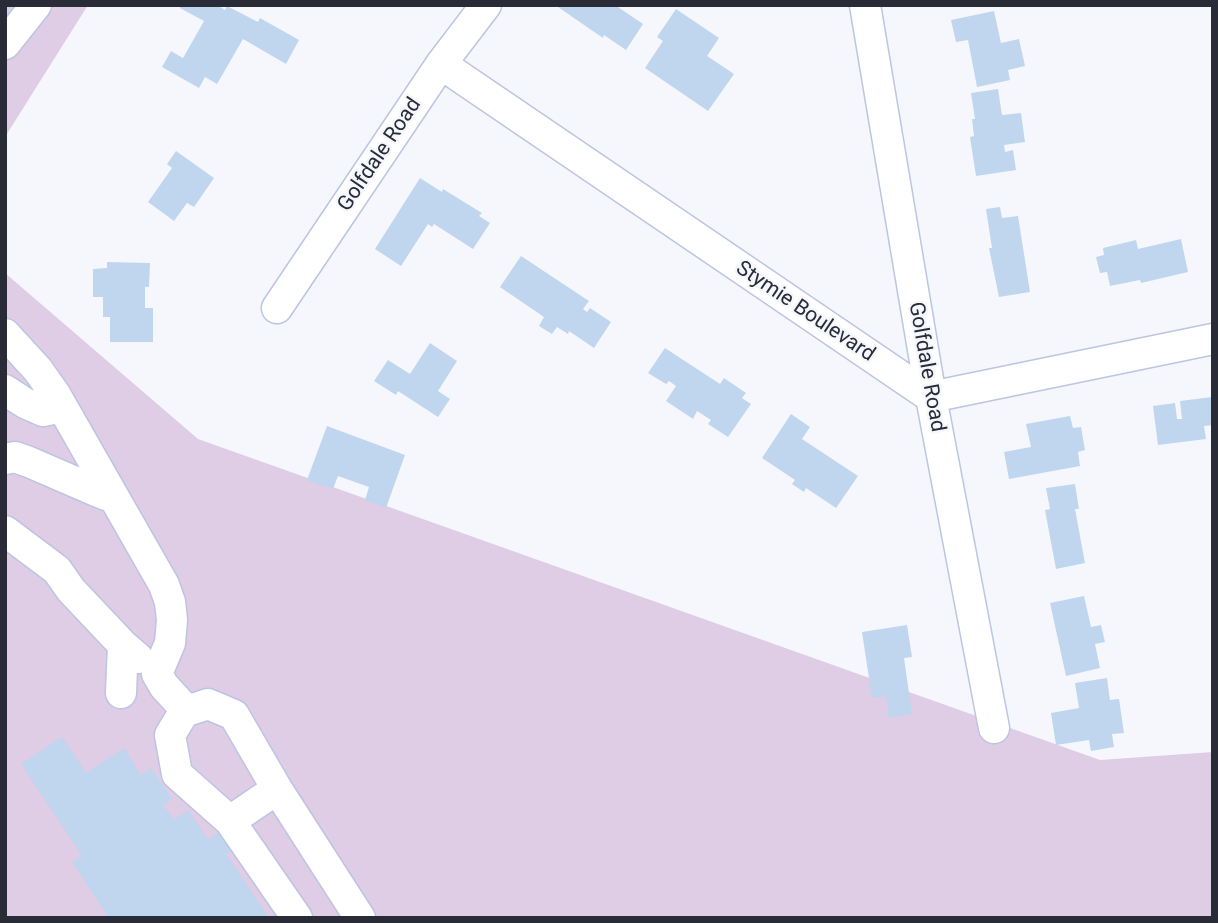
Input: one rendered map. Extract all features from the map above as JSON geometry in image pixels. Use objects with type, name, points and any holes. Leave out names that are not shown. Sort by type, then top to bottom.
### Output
[{"type":"street","points":[[5,44],[36,5]]},
{"type":"street","name":"Golfdale Road","points":[[277,308],[441,64],[486,5]]},
{"type":"street","name":"Golfdale Road","points":[[865,5],[930,397],[994,729]]},
{"type":"street","name":"Stymie Boulevard","points":[[441,64],[930,397]]},
{"type":"street","points":[[5,334],[38,370],[62,407],[164,585],[172,620],[170,643],[157,674]]},
{"type":"street","points":[[930,397],[1213,339]]},
{"type":"street","points":[[5,390],[43,411],[62,407]]},
{"type":"street","points":[[5,459],[15,457],[106,495],[111,493]]},
{"type":"street","points":[[5,531],[57,570],[71,590],[123,645],[157,674],[164,687],[187,711]]},
{"type":"street","points":[[121,693],[123,645]]},
{"type":"street","points":[[298,918],[230,821],[177,774],[170,735],[187,711],[208,704],[234,715],[277,789],[360,918]]},
{"type":"street","points":[[230,821],[277,789]]},
{"type":"shaded area","points":[[5,5],[88,5],[5,137]]},
{"type":"shaded area","points":[[5,273],[198,439],[1100,760],[1213,752],[1213,918],[5,918]]},
{"type":"building","points":[[181,5],[217,5],[225,10],[227,6],[258,22],[260,18],[299,40],[286,64],[243,39],[217,84],[205,77],[199,88],[162,67],[171,51],[183,58],[204,21],[180,8]]},
{"type":"building","points":[[555,5],[615,5],[643,24],[626,50],[604,35],[603,38]]},
{"type":"building","points":[[676,9],[719,38],[707,56],[734,74],[708,111],[645,68],[663,41],[657,37]]},
{"type":"building","points":[[994,11],[1001,43],[1019,39],[1025,66],[1008,70],[1010,80],[977,87],[968,40],[956,42],[951,20]]},
{"type":"building","points":[[998,89],[1002,115],[1021,113],[1025,142],[1004,145],[1005,152],[1013,150],[1016,170],[976,176],[970,137],[974,136],[972,119],[975,119],[971,93]]},
{"type":"building","points":[[176,151],[214,178],[194,207],[187,203],[174,221],[148,202],[172,168],[167,164]]},
{"type":"building","points":[[420,178],[482,213],[479,216],[490,223],[473,249],[434,224],[432,227],[428,224],[401,266],[375,249]]},
{"type":"building","points":[[1000,207],[1002,218],[1018,216],[1030,292],[999,297],[989,248],[992,248],[986,209]]},
{"type":"building","points":[[1181,239],[1188,272],[1141,283],[1140,280],[1110,286],[1107,272],[1100,273],[1096,257],[1104,255],[1103,248],[1136,240],[1138,249]]},
{"type":"building","points":[[521,256],[589,301],[583,309],[587,312],[590,308],[611,322],[594,348],[569,331],[568,334],[557,327],[552,334],[539,326],[544,317],[500,287]]},
{"type":"building","points":[[107,262],[150,263],[149,287],[145,287],[145,308],[153,308],[153,342],[110,342],[110,317],[103,317],[103,297],[93,297],[93,269],[107,268]]},
{"type":"building","points":[[430,343],[457,361],[438,391],[450,399],[438,417],[398,391],[396,395],[374,381],[388,360],[410,374]]},
{"type":"building","points":[[665,348],[720,384],[724,378],[746,393],[742,398],[751,404],[728,437],[708,424],[711,420],[697,411],[693,419],[666,401],[676,386],[669,381],[666,384],[648,373]]},
{"type":"building","points":[[1212,397],[1213,425],[1204,426],[1206,439],[1158,445],[1153,406],[1175,403],[1177,419],[1182,419],[1180,401]]},
{"type":"building","points":[[791,414],[810,427],[802,439],[858,476],[836,508],[806,488],[804,492],[792,484],[795,480],[762,458]]},
{"type":"building","points":[[1070,416],[1073,428],[1081,427],[1085,450],[1078,452],[1080,466],[1009,479],[1004,452],[1031,447],[1026,424]]},
{"type":"building","points":[[327,426],[405,455],[386,508],[365,500],[369,487],[338,476],[333,489],[307,480]]},
{"type":"building","points":[[1075,484],[1079,509],[1075,509],[1085,563],[1056,569],[1045,510],[1050,509],[1046,488]]},
{"type":"building","points":[[1084,596],[1091,627],[1101,625],[1105,642],[1095,644],[1100,668],[1066,676],[1050,603]]},
{"type":"building","points":[[907,625],[912,657],[904,658],[912,714],[889,718],[886,696],[872,698],[862,632]]},
{"type":"building","points":[[1107,678],[1110,700],[1119,699],[1124,733],[1112,734],[1114,747],[1091,751],[1089,740],[1056,745],[1051,713],[1079,708],[1075,683]]},
{"type":"building","points":[[62,737],[86,773],[124,748],[141,775],[151,768],[172,799],[163,805],[174,820],[188,810],[208,840],[220,832],[233,850],[226,854],[269,918],[109,918],[72,862],[82,855],[21,764]]}]
